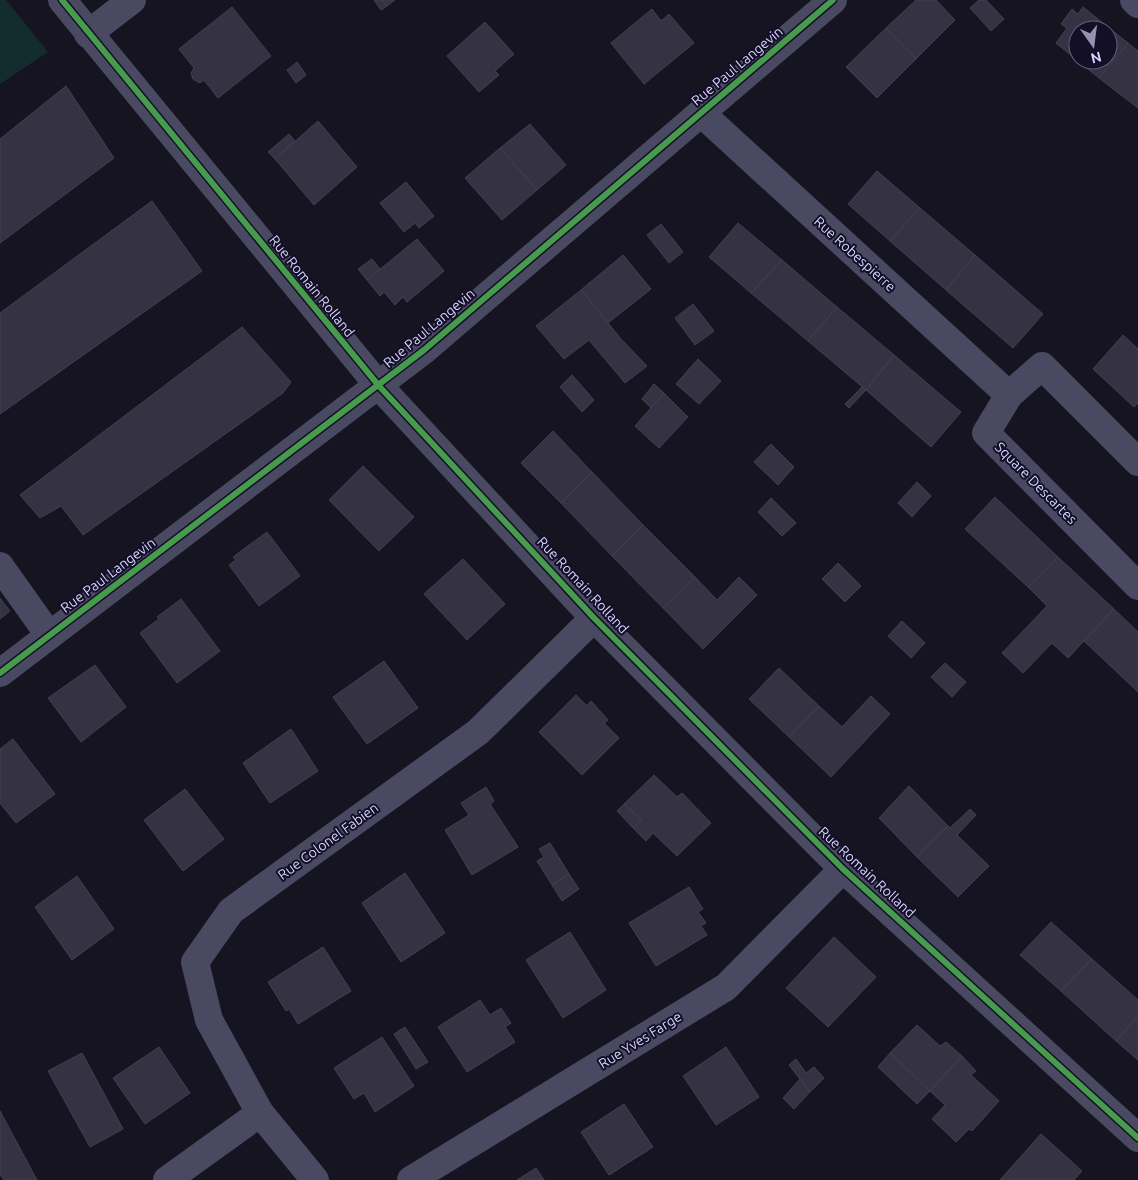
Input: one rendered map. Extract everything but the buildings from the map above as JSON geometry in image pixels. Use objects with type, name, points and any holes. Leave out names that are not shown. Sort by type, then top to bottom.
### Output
[{"type":"street","name":"Rue Romain Rolland","points":[[62,0],[379,386],[594,618],[843,869],[1138,1138]]},
{"type":"street","points":[[88,34],[132,0]]},
{"type":"street","name":"Rue Paul Langevin","points":[[0,673],[424,350],[833,0]]},
{"type":"street","points":[[1134,0],[1138,4]]},
{"type":"street","name":"Rue Robespierre","points":[[701,113],[1009,395]]},
{"type":"street","name":"Square Descartes","points":[[1138,462],[1042,366],[1009,395],[986,433],[1138,586]]},
{"type":"street","points":[[0,566],[49,635]]},
{"type":"street","name":"Rue Colonel Fabien","points":[[260,1113],[209,1020],[195,962],[231,911],[478,732],[594,618]]},
{"type":"street","name":"Rue Yves Farge","points":[[411,1180],[726,987],[843,869]]},
{"type":"street","points":[[167,1180],[260,1113],[315,1180]]},
{"type":"green space","points":[[0,0],[6,0],[48,52],[0,84]]},
{"type":"cycle path","points":[[62,0],[379,386],[594,618],[843,869],[1138,1138]]},
{"type":"cycle path","points":[[0,673],[424,350],[833,0]]}]
